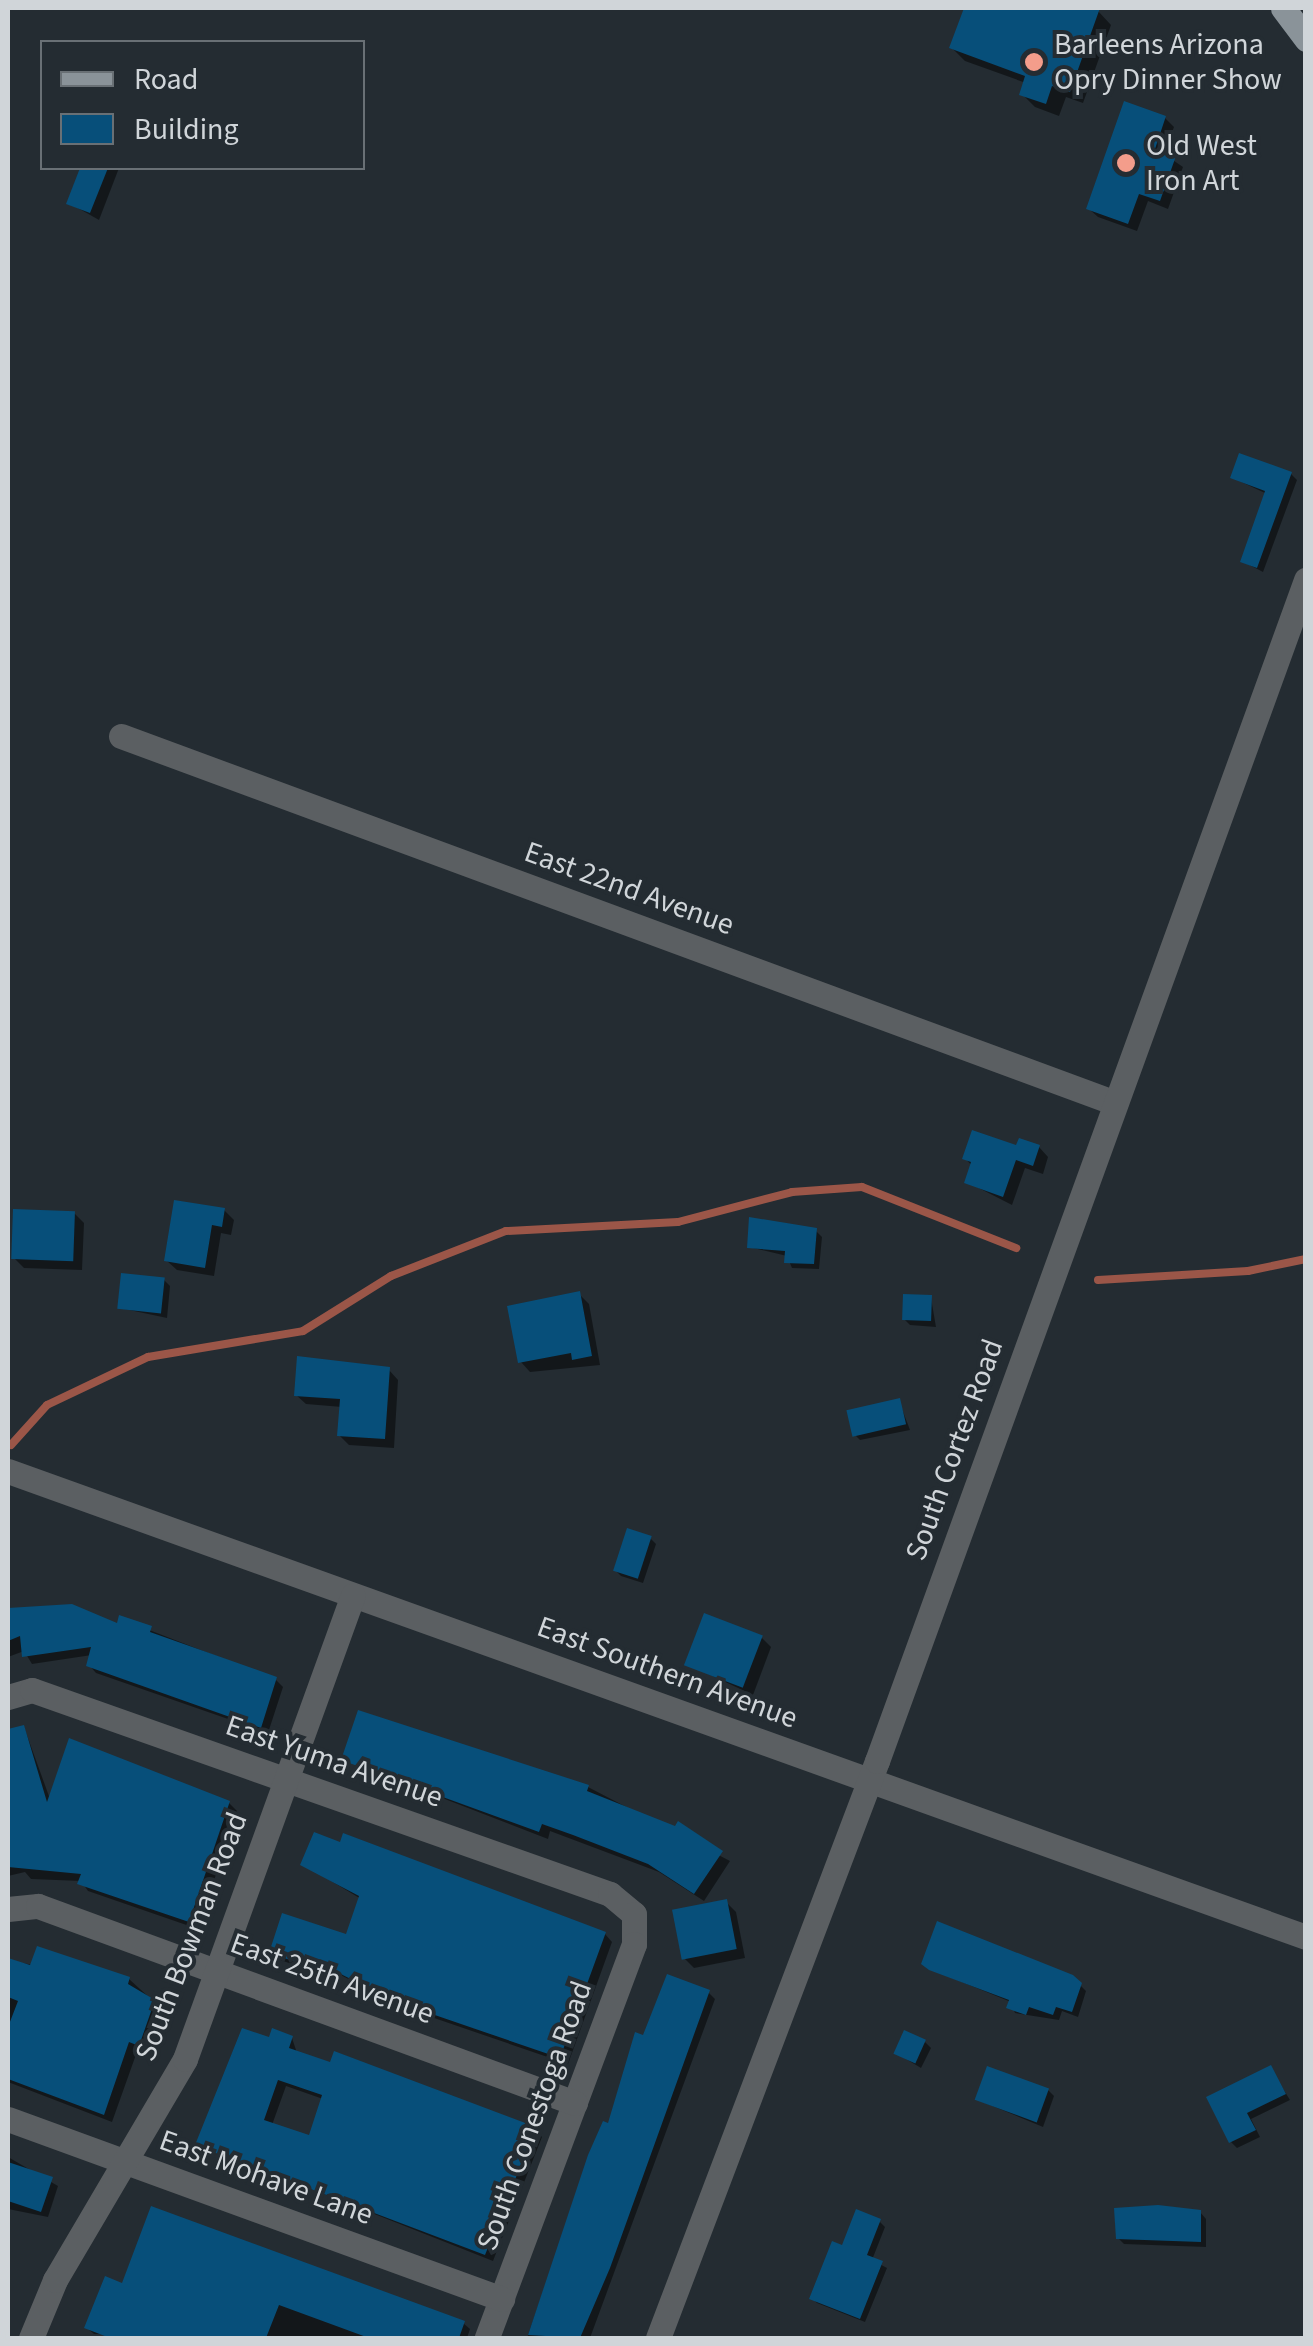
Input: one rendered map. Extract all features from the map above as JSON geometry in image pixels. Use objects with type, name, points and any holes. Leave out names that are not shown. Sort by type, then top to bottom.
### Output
[{"type":"main road","points":[[1283,8],[1306,39]]},
{"type":"street","name":"South Cortez Road","points":[[658,2338],[868,1780],[1306,580]]},
{"type":"street","name":"East 22nd Avenue","points":[[122,736],[1115,1103]]},
{"type":"street","name":"East Southern Avenue","points":[[8,1471],[1306,1937]]},
{"type":"street","name":"South Bowman Road","points":[[31,2338],[55,2280],[128,2162],[185,2059],[353,1595]]},
{"type":"street","name":"East Yuma Avenue","points":[[8,1697],[32,1690],[610,1894],[634,1914]]},
{"type":"street","name":"East 25th Avenue","points":[[8,1909],[38,1906],[576,2103]]},
{"type":"street","name":"South Conestoga Road","points":[[488,2338],[634,1944],[634,1914]]},
{"type":"street","name":"East Mohave Lane","points":[[8,2119],[502,2298]]},
{"type":"building","name":"Barleens Arizona Opry Dinner Show","points":[[964,8],[1100,8],[1070,92],[1052,86],[1046,104],[1019,95],[1025,76],[949,48]]},
{"type":"building","name":"Old West Iron Art","points":[[1124,101],[1166,116],[1155,149],[1176,156],[1160,201],[1139,194],[1128,224],[1086,209]]},
{"type":"building","points":[[79,170],[107,170],[90,213],[66,204]]},
{"type":"building","points":[[1239,453],[1292,472],[1257,568],[1240,562],[1265,491],[1230,478]]},
{"type":"building","points":[[972,1130],[1016,1145],[1019,1138],[1040,1145],[1033,1166],[1016,1160],[1003,1197],[964,1183],[971,1162],[962,1159]]},
{"type":"building","points":[[174,1200],[225,1208],[222,1227],[212,1225],[205,1268],[164,1261]]},
{"type":"building","points":[[13,1209],[75,1211],[73,1261],[11,1259]]},
{"type":"building","points":[[749,1217],[817,1228],[814,1264],[784,1263],[785,1251],[747,1248]]},
{"type":"building","points":[[121,1273],[165,1278],[161,1313],[117,1309]]},
{"type":"building","points":[[580,1291],[592,1356],[572,1360],[571,1353],[518,1363],[507,1306]]},
{"type":"building","points":[[903,1294],[932,1295],[931,1321],[902,1320]]},
{"type":"building","points":[[297,1356],[390,1367],[385,1439],[337,1436],[340,1399],[294,1396]]},
{"type":"building","points":[[900,1398],[906,1424],[852,1437],[846,1410]]},
{"type":"building","points":[[627,1528],[652,1536],[638,1579],[613,1571]]},
{"type":"building","points":[[72,1604],[117,1623],[119,1615],[152,1626],[150,1632],[277,1677],[261,1728],[86,1666],[91,1647],[22,1657],[20,1636],[8,1641],[8,1608]]},
{"type":"building","points":[[704,1613],[763,1636],[743,1688],[684,1665]]},
{"type":"building","points":[[358,1710],[589,1785],[587,1791],[675,1826],[678,1821],[723,1851],[694,1894],[648,1864],[573,1835],[542,1824],[539,1832],[341,1760]]},
{"type":"building","points":[[24,1725],[47,1802],[69,1738],[230,1801],[189,1922],[77,1884],[81,1874],[8,1867],[8,1729]]},
{"type":"building","points":[[314,1832],[340,1842],[343,1833],[606,1932],[560,2058],[394,2001],[319,1963],[317,1969],[269,1953],[282,1913],[346,1934],[359,1896],[300,1865]]},
{"type":"building","points":[[727,1899],[737,1949],[682,1960],[672,1910]]},
{"type":"building","points":[[937,1921],[1073,1975],[1082,1983],[1072,2012],[1056,2007],[1053,2015],[1029,2007],[1026,2015],[1006,2008],[1009,2000],[929,1970],[921,1964]]},
{"type":"building","points":[[37,1946],[130,1977],[128,1984],[155,2000],[139,2046],[129,2042],[104,2115],[8,2079],[8,2027],[18,2001],[8,1997],[8,1958],[30,1965]]},
{"type":"building","points":[[667,1974],[710,1990],[610,2268],[580,2338],[528,2335],[588,2155],[603,2121],[608,2123],[635,2032],[643,2035]]},
{"type":"building","points":[[242,2028],[269,2037],[272,2028],[293,2036],[289,2048],[330,2062],[334,2051],[536,2127],[485,2255],[195,2145]],"holes":[[[278,2080],[322,2095],[309,2135],[264,2120]]]},
{"type":"building","points":[[904,2030],[926,2040],[915,2064],[893,2054]]},
{"type":"building","points":[[1271,2065],[1286,2094],[1247,2113],[1256,2130],[1229,2143],[1206,2097]]},
{"type":"building","points":[[987,2066],[1049,2089],[1037,2122],[975,2100]]},
{"type":"building","points":[[8,2162],[53,2177],[41,2212],[8,2201]]},
{"type":"building","points":[[1158,2205],[1201,2210],[1201,2242],[1116,2239],[1114,2208]]},
{"type":"building","points":[[151,2206],[465,2321],[459,2338],[369,2338],[279,2305],[266,2338],[110,2338],[84,2328],[105,2276],[122,2283]]},
{"type":"building","points":[[856,2209],[881,2219],[867,2255],[883,2261],[860,2319],[809,2299],[832,2241],[842,2245]]},
{"type":"waterway","points":[[11,1445],[47,1405],[148,1357],[303,1331],[391,1276],[506,1231],[678,1222],[792,1192],[862,1187],[1016,1248]]},
{"type":"waterway","points":[[1098,1280],[1248,1271],[1306,1259]]},
{"type":"place","name":"Barleens Arizona Opry Dinner Show","points":[[1034,62]]},
{"type":"place","name":"Old West Iron Art","points":[[1126,163]]}]
